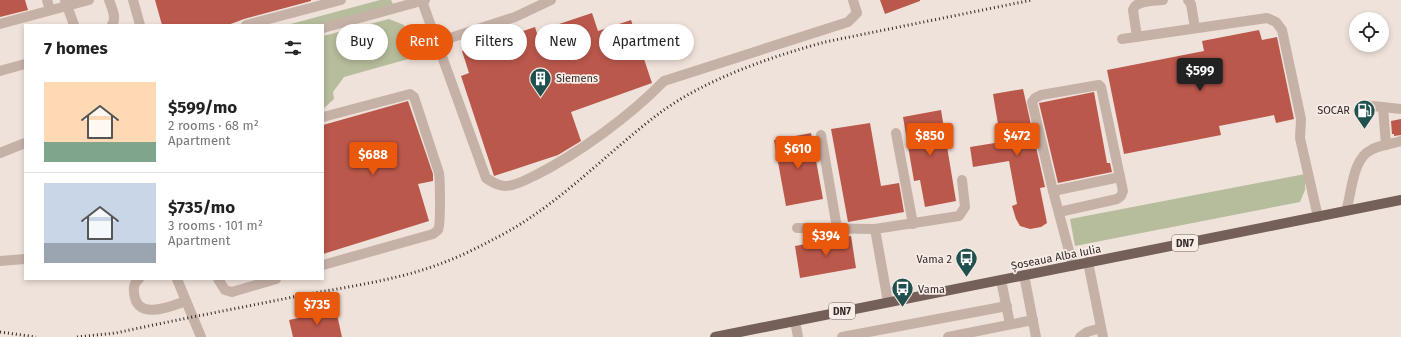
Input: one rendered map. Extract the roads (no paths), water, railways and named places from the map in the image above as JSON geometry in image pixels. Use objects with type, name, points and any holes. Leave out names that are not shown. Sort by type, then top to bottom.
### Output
[{"type":"main road","name":"Șoseaua Alba Iulia","points":[[715,337],[1401,200]]},
{"type":"street","points":[[47,0],[50,10]]},
{"type":"street","points":[[0,24],[50,10],[66,3],[89,0]]},
{"type":"street","points":[[109,0],[115,21],[113,24]]},
{"type":"street","points":[[133,0],[140,24]]},
{"type":"street","points":[[250,24],[341,0]]},
{"type":"street","points":[[324,28],[423,0],[432,24]]},
{"type":"street","points":[[453,37],[515,17],[535,3],[551,0]]},
{"type":"street","points":[[445,60],[486,178],[498,185],[507,186],[516,184],[559,163],[587,145],[652,93],[664,81],[848,22],[857,13],[853,0]]},
{"type":"street","points":[[1137,36],[1133,10],[1134,6],[1138,2],[1163,0]]},
{"type":"street","points":[[1188,0],[1191,4],[1195,28]]},
{"type":"street","points":[[66,3],[74,24]]},
{"type":"street","points":[[1122,39],[1267,18],[1276,22],[1282,30],[1301,119],[1300,138],[1318,217]]},
{"type":"street","points":[[0,72],[24,64]]},
{"type":"street","points":[[1059,212],[1117,199],[1121,196],[1123,191],[1101,87],[1095,85],[1041,95],[1035,98],[1032,102],[1053,191],[1073,266]]},
{"type":"street","points":[[324,117],[410,94],[414,97],[439,173],[440,184],[438,200],[440,223],[437,231],[433,234],[324,266]]},
{"type":"street","points":[[1364,105],[1401,109]]},
{"type":"street","points":[[1383,107],[1386,145]]},
{"type":"street","points":[[896,133],[913,224]]},
{"type":"street","points":[[821,136],[837,228]]},
{"type":"street","points":[[1346,212],[1354,177],[1363,155],[1372,149],[1401,142]]},
{"type":"street","points":[[0,153],[24,143]]},
{"type":"street","points":[[1053,191],[1120,177]]},
{"type":"street","points":[[797,228],[875,230],[959,216],[965,206],[962,180]]},
{"type":"street","points":[[875,230],[888,302]]},
{"type":"street","points":[[0,261],[24,258]]},
{"type":"street","points":[[1080,337],[1087,332],[1102,333],[1088,262]]},
{"type":"street","points":[[1024,275],[1036,337]]},
{"type":"street","points":[[138,280],[134,287],[134,294],[138,305],[146,310],[165,308],[186,301]]},
{"type":"street","points":[[177,280],[202,337]]},
{"type":"street","points":[[219,280],[225,290],[232,292],[273,280]]},
{"type":"street","points":[[1002,280],[1010,324]]},
{"type":"street","points":[[842,337],[1007,306]]},
{"type":"street","points":[[948,337],[1033,320]]},
{"type":"street","points":[[795,321],[798,337]]},
{"type":"railway","points":[[77,337],[116,333],[370,283],[427,269],[469,252],[537,213],[578,182],[657,115],[675,102],[716,80],[760,62],[825,42],[1032,0]]},
{"type":"railway","points":[[0,332],[36,337]]},
{"type":"place","name":"Siemens","points":[[540,98]]},
{"type":"place","name":"SOCAR","points":[[1365,130]]},
{"type":"place","name":"Vama 2","points":[[967,278]]},
{"type":"place","name":"Vama","points":[[903,308]]}]
